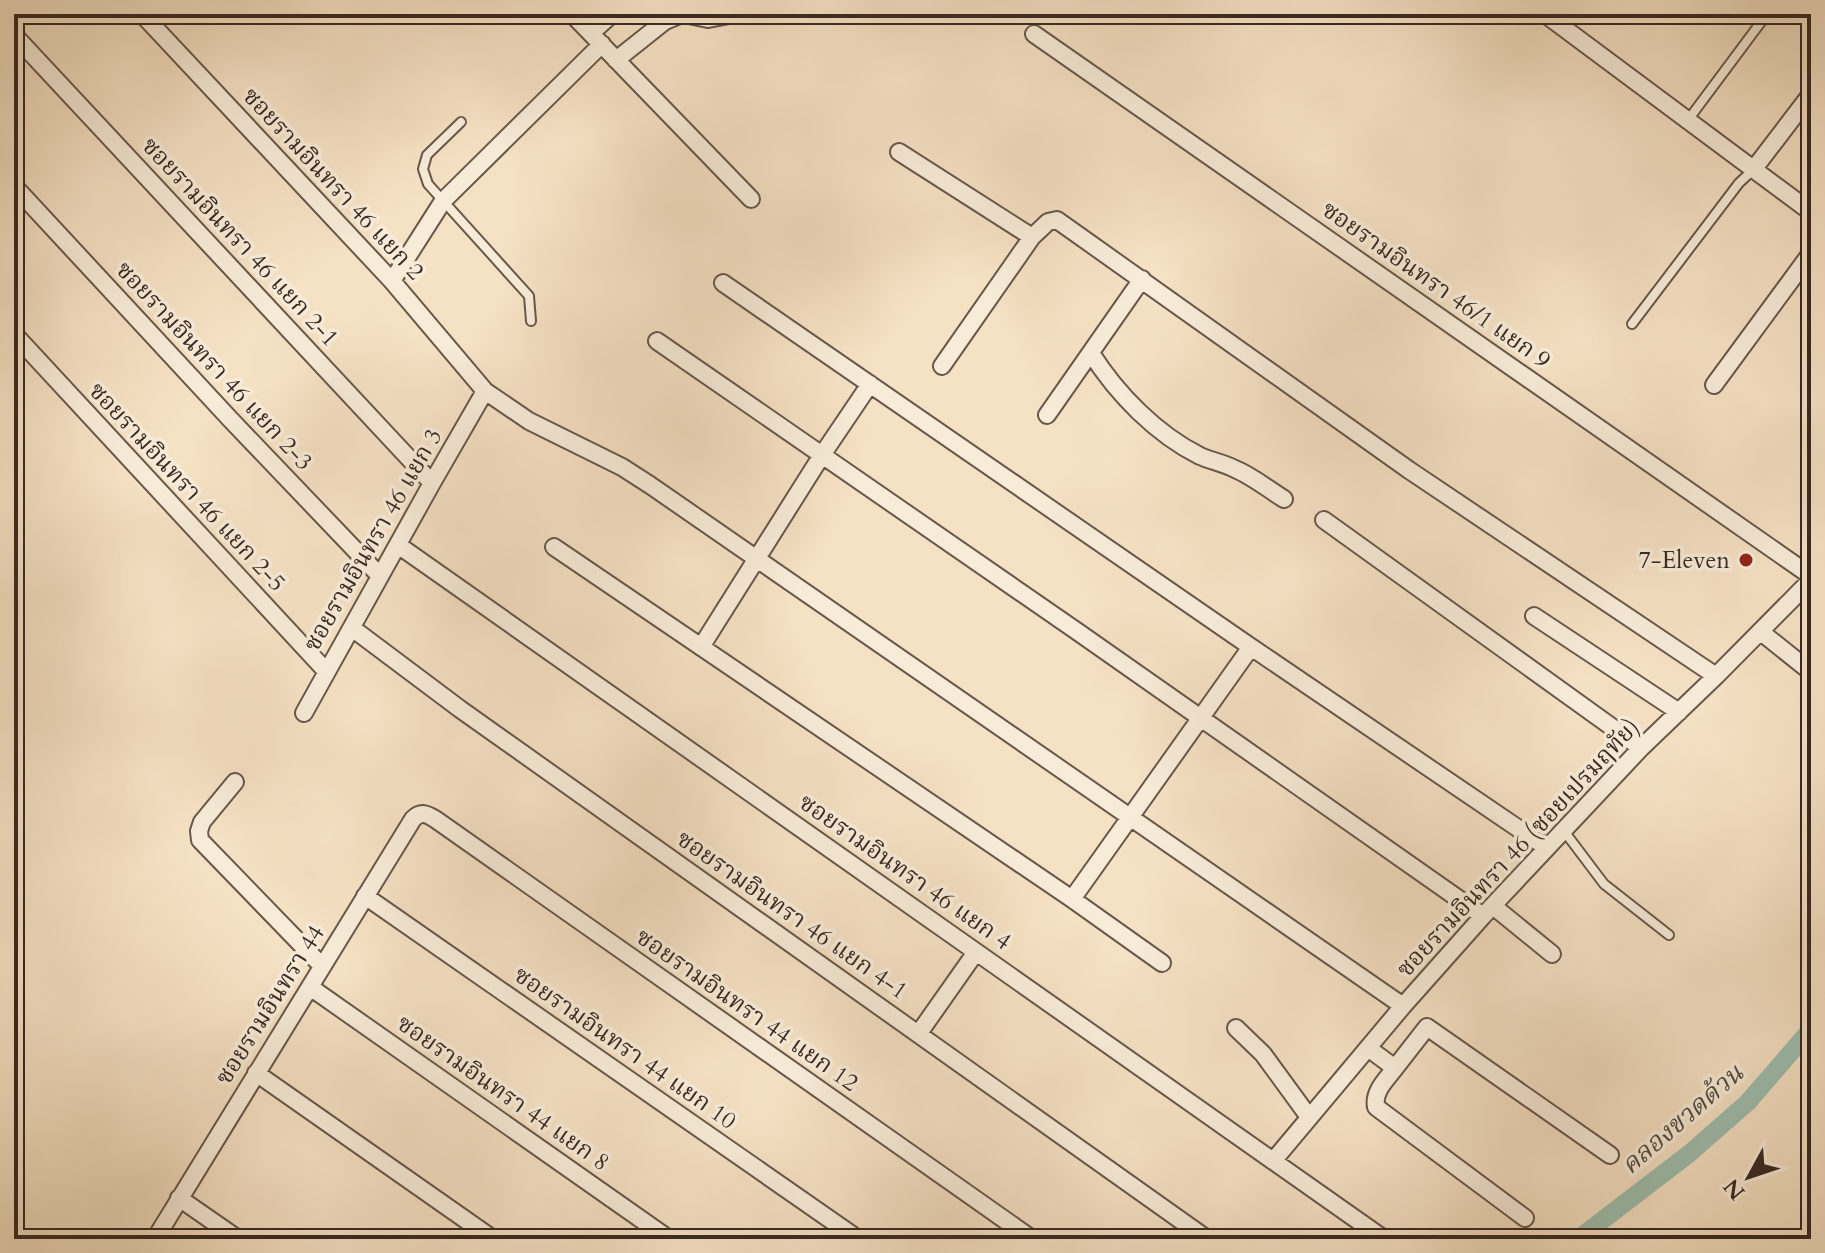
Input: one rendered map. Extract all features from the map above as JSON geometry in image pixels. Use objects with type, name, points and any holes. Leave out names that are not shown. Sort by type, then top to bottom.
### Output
[{"type":"street","name":"ซอยรามอินทรา 46 แยก 2","points":[[142,14],[392,281],[485,391],[540,427],[622,467],[1403,1006]]},
{"type":"street","points":[[572,14],[751,199]]},
{"type":"street","points":[[392,281],[443,201],[596,38],[612,14]]},
{"type":"street","points":[[616,60],[665,21],[683,14],[708,19],[729,15],[782,14]]},
{"type":"street","points":[[1545,14],[1811,212]]},
{"type":"street","name":"ซอยรามอินทรา 46/1 แยก 9","points":[[1034,34],[1811,578]]},
{"type":"street","name":"ซอยรามอินทรา 46 แยก 2-1","points":[[14,35],[432,483]]},
{"type":"street","points":[[1753,170],[1811,94]]},
{"type":"street","points":[[899,152],[1032,237]]},
{"type":"street","name":"ซอยรามอินทรา 46 แยก 2-3","points":[[14,186],[380,576]]},
{"type":"street","points":[[942,366],[1032,237],[1048,222],[1057,220],[1409,470],[1716,676]]},
{"type":"street","points":[[1714,385],[1811,253]]},
{"type":"street","points":[[1047,415],[1142,279]]},
{"type":"street","points":[[723,283],[1547,848]]},
{"type":"street","name":"ซอยรามอินทรา 46 แยก 2-5","points":[[14,334],[326,671]]},
{"type":"street","points":[[657,341],[1201,718],[1552,954]]},
{"type":"street","points":[[1091,353],[1101,369],[1154,425],[1198,455],[1236,469],[1284,499]]},
{"type":"street","points":[[701,647],[870,384]]},
{"type":"street","name":"ซอยรามอินทรา 46 แยก 3","points":[[304,713],[485,391]]},
{"type":"street","points":[[1324,520],[1641,748]]},
{"type":"street","name":"ซอยรามอินทรา 46 แยก 4","points":[[398,545],[1384,1239]]},
{"type":"street","points":[[554,547],[1162,963]]},
{"type":"street","name":"ซอยรามอินทรา 46 (ซอยเปรมฤทัย)","points":[[1273,1161],[1403,1006],[1488,911],[1641,748],[1761,632],[1811,578]]},
{"type":"street","points":[[1534,616],[1679,712]]},
{"type":"street","name":"ซอยรามอินทรา 46 แยก 4-1","points":[[352,628],[473,719],[1207,1239]]},
{"type":"street","points":[[1761,632],[1811,672]]},
{"type":"street","points":[[1072,899],[1251,647]]},
{"type":"street","points":[[235,782],[202,822],[200,840],[322,966]]},
{"type":"street","name":"ซอยรามอินทรา 44","points":[[155,1239],[413,819],[427,814],[435,819]]},
{"type":"street","name":"ซอยรามอินทรา 44 แยก 12","points":[[435,819],[1032,1239]]},
{"type":"street","name":"ซอยรามอินทรา 44 แยก 10","points":[[365,896],[858,1239]]},
{"type":"street","points":[[919,1033],[976,952]]},
{"type":"street","name":"ซอยรามอินทรา 44 แยก 8","points":[[310,987],[669,1239]]},
{"type":"street","points":[[1525,1218],[1376,1107],[1374,1099],[1377,1092],[1427,1027],[1610,1155]]},
{"type":"street","points":[[1236,1028],[1263,1054],[1309,1117]]},
{"type":"street","points":[[1368,1048],[1395,1068]]},
{"type":"street","points":[[256,1073],[493,1239]]},
{"type":"street","points":[[179,1198],[238,1239]]},
{"type":"lane","points":[[1688,120],[1767,14]]},
{"type":"lane","points":[[461,122],[427,155],[423,169],[428,184],[529,296],[531,321]]},
{"type":"lane","points":[[1632,324],[1739,183],[1753,170]]},
{"type":"lane","points":[[1564,831],[1604,884],[1669,935]]},
{"type":"waterway","name":"คลองขวดด้วน","points":[[1578,1239],[1690,1153],[1748,1102],[1811,1029]]},
{"type":"place","name":"7-Eleven","points":[[1746,560]]}]
